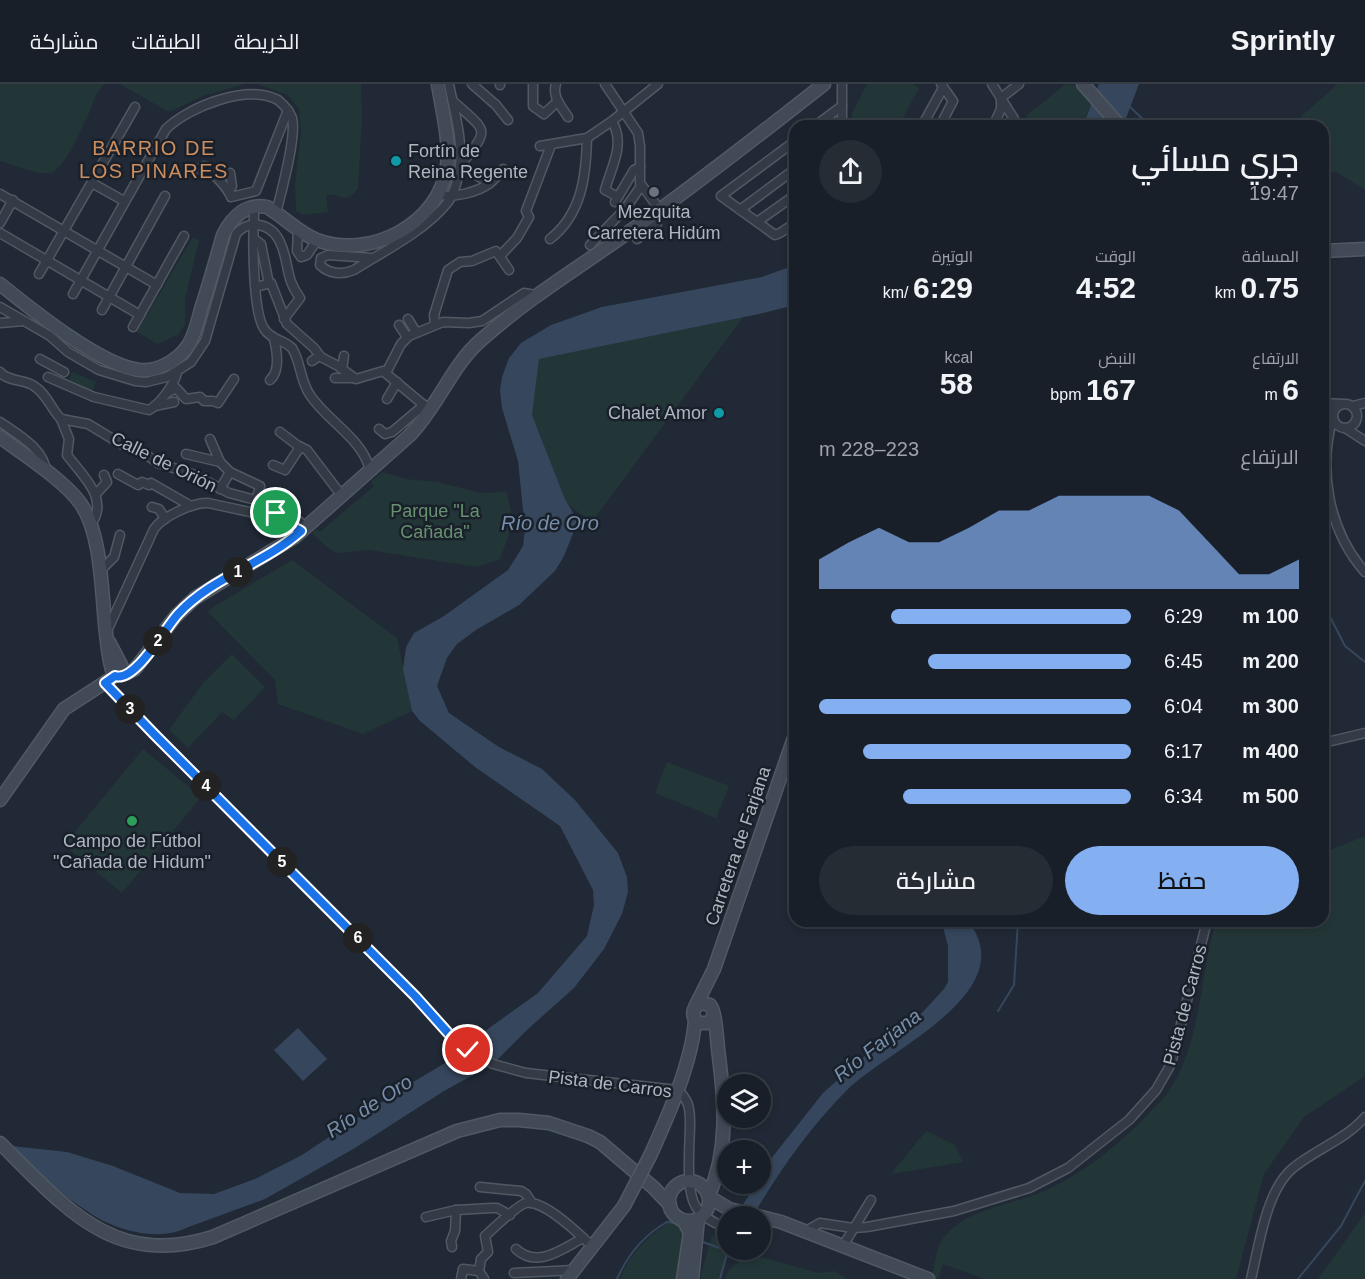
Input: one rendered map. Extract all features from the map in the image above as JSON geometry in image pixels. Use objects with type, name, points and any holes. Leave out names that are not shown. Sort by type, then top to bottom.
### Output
[{"type":"street","points":[[372,258],[324,256],[320,265],[332,272],[347,273],[372,258],[384,244],[426,211],[438,194],[445,174],[447,154],[438,84]]},
{"type":"street","points":[[298,229],[298,245],[384,244],[423,226],[443,207],[452,196],[460,166],[459,138],[449,84]]},
{"type":"street","points":[[472,84],[496,105],[508,120]]},
{"type":"street","points":[[533,84],[533,106],[542,114],[558,101]]},
{"type":"street","points":[[556,84],[554,91],[568,117]]},
{"type":"street","points":[[596,91],[605,84],[638,133],[641,186],[656,213],[657,224],[637,239]]},
{"type":"street","points":[[540,146],[587,138],[612,122],[658,84]]},
{"type":"street","points":[[0,800],[57,717],[76,700],[117,672],[130,672],[139,664],[176,616],[195,598],[276,550],[342,496],[410,435],[473,348],[535,295],[656,213],[825,84]]},
{"type":"street","points":[[842,84],[842,120]]},
{"type":"street","points":[[992,84],[1014,120]]},
{"type":"street","points":[[1001,98],[1019,84]]},
{"type":"street","points":[[925,120],[942,86],[953,101],[943,120]]},
{"type":"street","points":[[1090,86],[1116,120]]},
{"type":"street","points":[[1090,86],[1124,120]]},
{"type":"street","points":[[73,294],[160,136],[178,118],[220,97],[243,91],[255,91],[267,94],[288,110],[292,119],[292,134],[276,213]]},
{"type":"street","points":[[996,120],[1001,109],[1001,98]]},
{"type":"street","points":[[453,101],[479,125],[482,131],[482,137],[460,166]]},
{"type":"street","points":[[823,120],[842,106]]},
{"type":"street","points":[[39,274],[135,107]]},
{"type":"street","points":[[199,169],[204,166],[208,167],[230,194],[256,196],[288,110]]},
{"type":"street","points":[[612,122],[618,134],[618,147],[605,190],[616,200],[634,170],[640,167]]},
{"type":"street","points":[[550,239],[565,225],[581,193],[586,167],[587,138]]},
{"type":"street","points":[[500,256],[512,246],[529,217],[526,211],[551,145]]},
{"type":"street","points":[[789,145],[721,196],[777,235],[789,227]]},
{"type":"street","points":[[460,166],[490,183]]},
{"type":"street","points":[[438,194],[452,196],[478,189],[490,183],[503,169]]},
{"type":"street","points":[[230,173],[232,186],[230,194]]},
{"type":"street","points":[[740,210],[789,173]]},
{"type":"street","points":[[92,183],[124,201]]},
{"type":"street","points":[[590,245],[624,209],[641,186]]},
{"type":"street","points":[[0,194],[157,285]]},
{"type":"street","points":[[102,310],[165,196]]},
{"type":"street","points":[[757,222],[789,199]]},
{"type":"street","points":[[0,223],[13,201]]},
{"type":"street","points":[[0,308],[50,336],[78,358],[111,375],[146,382],[157,380],[177,373],[191,362],[201,349],[208,333],[212,294],[223,235],[238,214],[252,207],[267,207],[298,229],[314,245]]},
{"type":"street","points":[[254,214],[251,224],[259,317],[262,326],[274,339],[292,348],[302,380],[310,396],[364,452],[370,470]]},
{"type":"street","points":[[0,284],[68,335],[109,358],[141,370],[159,367],[174,360],[182,353],[193,336],[236,234],[240,228],[251,224],[264,226],[277,237],[284,252],[288,280],[293,291],[300,298],[284,319]]},
{"type":"street","points":[[0,233],[140,315]]},
{"type":"street","points":[[133,327],[184,236]]},
{"type":"street","points":[[254,239],[261,244],[269,284],[271,284],[284,319],[314,348],[316,359],[342,369],[354,378]]},
{"type":"street","points":[[1329,251],[1365,249]]},
{"type":"street","points":[[435,324],[434,315],[448,270],[460,262],[474,261],[496,251],[509,270]]},
{"type":"street","points":[[256,286],[269,284]]},
{"type":"street","points":[[391,345],[404,341],[416,332],[435,324],[449,321],[463,324],[482,321],[524,293],[535,295]]},
{"type":"street","points":[[408,319],[416,332]]},
{"type":"street","points":[[0,324],[24,321]]},
{"type":"street","points":[[386,373],[404,341],[399,325]]},
{"type":"street","points":[[271,382],[276,372],[277,350],[274,339]]},
{"type":"street","points":[[342,369],[344,356]]},
{"type":"street","points":[[40,359],[65,370],[58,382]]},
{"type":"street","points":[[335,378],[354,378],[380,371],[386,373],[428,408]]},
{"type":"street","points":[[0,372],[6,377],[24,381],[37,388],[62,419],[69,439],[66,453],[96,494],[98,508],[91,524]]},
{"type":"street","points":[[155,410],[175,380],[177,373]]},
{"type":"street","points":[[48,377],[94,397],[155,410],[174,402]]},
{"type":"street","points":[[162,397],[176,388],[186,399],[200,396],[204,401],[218,403],[234,379]]},
{"type":"street","points":[[387,399],[397,382]]},
{"type":"street","points":[[1329,403],[1353,406],[1365,403]]},
{"type":"street","points":[[1329,436],[1335,409],[1342,404]]},
{"type":"street","points":[[1353,406],[1356,409],[1357,418]]},
{"type":"street","points":[[1329,442],[1332,435],[1342,428],[1353,426],[1365,407]]},
{"type":"street","points":[[379,429],[385,434],[392,432],[428,408]]},
{"type":"street","points":[[1329,410],[1342,428],[1365,441]]},
{"type":"street","name":"Calle de Orión","points":[[62,419],[88,424],[121,444],[142,452],[158,463],[195,475],[238,497],[284,509],[303,529]]},
{"type":"street","points":[[0,422],[36,450],[46,464],[46,472]]},
{"type":"street","points":[[280,432],[307,450],[342,496]]},
{"type":"street","points":[[0,437],[71,492],[80,503],[91,524],[106,636],[117,672]]},
{"type":"street","points":[[210,439],[220,462],[230,472],[260,486],[256,501],[277,514],[277,518]]},
{"type":"street","points":[[273,465],[285,470],[300,447]]},
{"type":"street","points":[[364,452],[385,457]]},
{"type":"street","points":[[186,454],[220,462]]},
{"type":"street","points":[[220,489],[230,472]]},
{"type":"street","points":[[118,474],[138,485],[142,482],[149,485],[151,483],[191,506]]},
{"type":"street","points":[[96,494],[107,482],[104,475]]},
{"type":"street","points":[[106,636],[154,529],[165,519],[191,506],[208,503],[277,518],[303,529]]},
{"type":"street","points":[[152,507],[159,509],[165,519]]},
{"type":"street","points":[[1329,514],[1365,572]]},
{"type":"street","points":[[99,572],[114,557],[120,535]]},
{"type":"street","name":"Pista de Carros","points":[[117,672],[154,734],[415,996],[449,1034],[468,1050],[493,1064],[526,1073],[677,1090],[688,1101],[690,1108],[695,1182],[694,1205],[703,1216]]},
{"type":"street","points":[[1329,742],[1365,733]]},
{"type":"street","name":"Carretera de Farjana","points":[[718,1047],[699,1019],[789,752]]},
{"type":"street","name":"Pista de Carros","points":[[806,1231],[820,1223],[853,1228],[867,1227],[954,1211],[1029,1188],[1068,1168],[1129,1120],[1156,1090],[1171,1064],[1205,927]]},
{"type":"street","name":"Carretera de Farjana","points":[[703,1216],[716,1174],[725,1125],[713,1012],[714,969]]},
{"type":"street","points":[[514,1273],[571,1274],[588,1242],[624,1206],[651,1156],[677,1090],[702,1003],[710,1005],[713,1012],[710,1022],[699,1019]]},
{"type":"street","points":[[1251,1279],[1272,1199],[1282,1180],[1293,1168],[1344,1137],[1365,1117]]},
{"type":"street","points":[[0,1143],[76,1216],[109,1235],[153,1245],[185,1244],[225,1232],[457,1131],[493,1121],[519,1120],[557,1125],[594,1139],[654,1188],[670,1205]]},
{"type":"street","points":[[693,1237],[684,1221],[673,1214],[669,1199],[674,1188],[681,1183],[695,1182],[716,1174]]},
{"type":"street","points":[[695,1182],[709,1196],[724,1206]]},
{"type":"street","points":[[480,1187],[521,1191],[532,1203],[563,1220],[588,1242]]},
{"type":"street","points":[[654,1188],[674,1188]]},
{"type":"street","points":[[843,1246],[871,1200]]},
{"type":"street","points":[[461,1279],[463,1269],[482,1275],[481,1259],[489,1252],[485,1236],[522,1204],[532,1203]]},
{"type":"street","points":[[426,1217],[456,1210],[497,1208],[510,1215]]},
{"type":"street","points":[[453,1247],[450,1241],[455,1231],[456,1210]]},
{"type":"street","points":[[684,1221],[717,1212]]},
{"type":"street","points":[[703,1216],[717,1223]]},
{"type":"street","points":[[688,1273],[693,1237],[703,1216]]},
{"type":"street","points":[[771,1220],[925,1278]]},
{"type":"street","points":[[516,1249],[526,1257],[538,1259],[588,1242]]},
{"type":"green space","points":[[0,84],[104,84],[64,161],[52,173],[38,173],[0,161]]},
{"type":"green space","points":[[120,84],[245,84],[203,96],[169,112]]},
{"type":"green space","points":[[257,84],[361,84],[362,118],[358,188],[347,197],[334,194],[326,196],[328,212],[304,215],[296,211],[295,184],[301,132],[299,109],[288,95]]},
{"type":"green space","points":[[867,84],[913,84],[919,88],[902,120],[897,118],[896,120],[851,120],[852,113]]},
{"type":"green space","points":[[1066,84],[1074,85],[1091,104],[1084,120],[1026,120],[1027,115]]},
{"type":"green space","points":[[1338,84],[1365,84],[1365,190],[1336,172],[1329,172],[1329,120],[1297,120]]},
{"type":"green space","points":[[193,237],[199,240],[185,299],[185,324],[179,334],[158,344],[137,332]]},
{"type":"green space","points":[[743,317],[592,522],[567,504],[532,415],[539,359]]},
{"type":"green space","points":[[72,372],[96,382],[91,394],[67,384]]},
{"type":"green space","name":"Parque \"La Cañada\"","points":[[382,472],[406,479],[438,482],[480,493],[507,492],[513,523],[500,559],[477,567],[369,550],[337,553],[329,549],[312,533],[317,529],[320,532],[374,486],[371,482]]},
{"type":"green space","points":[[292,560],[397,638],[412,711],[363,734],[278,704],[275,680],[207,611]]},
{"type":"green space","points":[[232,654],[265,687],[234,720],[222,712],[188,748],[169,730],[203,683]]},
{"type":"green space","name":"Campo de Fútbol \"Cañada de Hidum\"","points":[[143,749],[201,797],[122,893],[64,845]]},
{"type":"green space","points":[[667,762],[729,786],[716,818],[655,793]]},
{"type":"green space","points":[[1365,836],[1365,1076],[1304,1117],[1264,1174],[1236,1279],[985,1279],[943,1264],[938,1279],[931,1279],[939,1244],[952,1229],[978,1213],[1037,1194],[1078,1173],[1117,1144],[1165,1096],[1180,1072],[1188,1052],[1215,927],[1329,927],[1329,851]]},
{"type":"green space","points":[[926,1131],[955,1145],[963,1162],[891,1174]]},
{"type":"green space","points":[[1365,1213],[1365,1279],[1318,1279]]},
{"type":"green space","points":[[672,1221],[682,1225],[688,1234],[679,1279],[620,1279],[629,1261],[641,1246],[655,1232]]},
{"type":"green space","points":[[712,1235],[717,1238],[717,1260],[725,1260],[720,1279],[700,1279]]},
{"type":"green space","points":[[744,1260],[771,1260],[819,1273],[834,1271],[848,1279],[725,1279],[737,1263]]},
{"type":"water","points":[[1099,84],[1139,84],[1125,120],[1085,120]]},
{"type":"water","name":"Río de Oro","points":[[789,267],[789,306],[539,359],[532,415],[565,499],[578,521],[564,556],[555,571],[519,605],[457,644],[447,658],[437,686],[449,713],[499,747],[542,769],[575,800],[618,853],[627,877],[628,892],[622,914],[604,949],[574,988],[493,1064],[444,1091],[355,1148],[265,1199],[175,1232],[150,1234],[136,1232],[100,1219],[67,1197],[2,1145],[67,1152],[113,1166],[180,1193],[214,1194],[255,1179],[302,1155],[403,1088],[467,1050],[485,1031],[538,993],[587,936],[594,905],[593,890],[560,826],[475,767],[420,721],[412,711],[403,669],[406,647],[414,633],[444,616],[508,570],[523,546],[525,529],[518,461],[502,408],[500,390],[509,358],[521,343],[551,325],[602,307],[762,277]]},
{"type":"water","name":"Río Farjana","points":[[943,927],[971,927],[981,947],[978,972],[965,995],[944,1017],[918,1038],[847,1090],[821,1118],[771,1186],[771,1159],[823,1093],[876,1046],[919,1016],[948,982],[948,946]]},
{"type":"water","points":[[298,1028],[327,1059],[303,1081],[274,1050]]},
{"type":"water","name":"Río Farjana","points":[[750,1194],[766,1194],[759,1206],[742,1206]]},
{"type":"waterway","points":[[1128,105],[1144,120]]},
{"type":"waterway","points":[[1329,615],[1345,646],[1365,662]]},
{"type":"waterway","points":[[998,1011],[1014,985],[1018,927]]},
{"type":"waterway","points":[[1298,1279],[1341,1226],[1365,1181]]},
{"type":"waterway","points":[[617,1279],[637,1246],[659,1227],[667,1222],[675,1223],[683,1230]]},
{"type":"waterway","points":[[700,1241],[717,1247]]},
{"type":"waterway","name":"Río Farjana","points":[[720,1279],[725,1260]]},
{"type":"place","name":"Fortín de Reina Regente","points":[[396,161]]},
{"type":"place","name":"Mezquita Carretera Hidúm","points":[[654,192]]},
{"type":"place","name":"Chalet Amor","points":[[719,413]]},
{"type":"place","name":"Campo de Fútbol \"Cañada de Hidum\"","points":[[132,821]]},
{"type":"district","name":"BARRIO DE LOS PINARES","points":[[154,160]]},
{"type":"route","points":[[276,513],[277,518],[301,531],[276,550],[195,598],[176,616],[135,669],[119,678],[115,676],[105,683],[415,996],[449,1034],[468,1050]]}]
